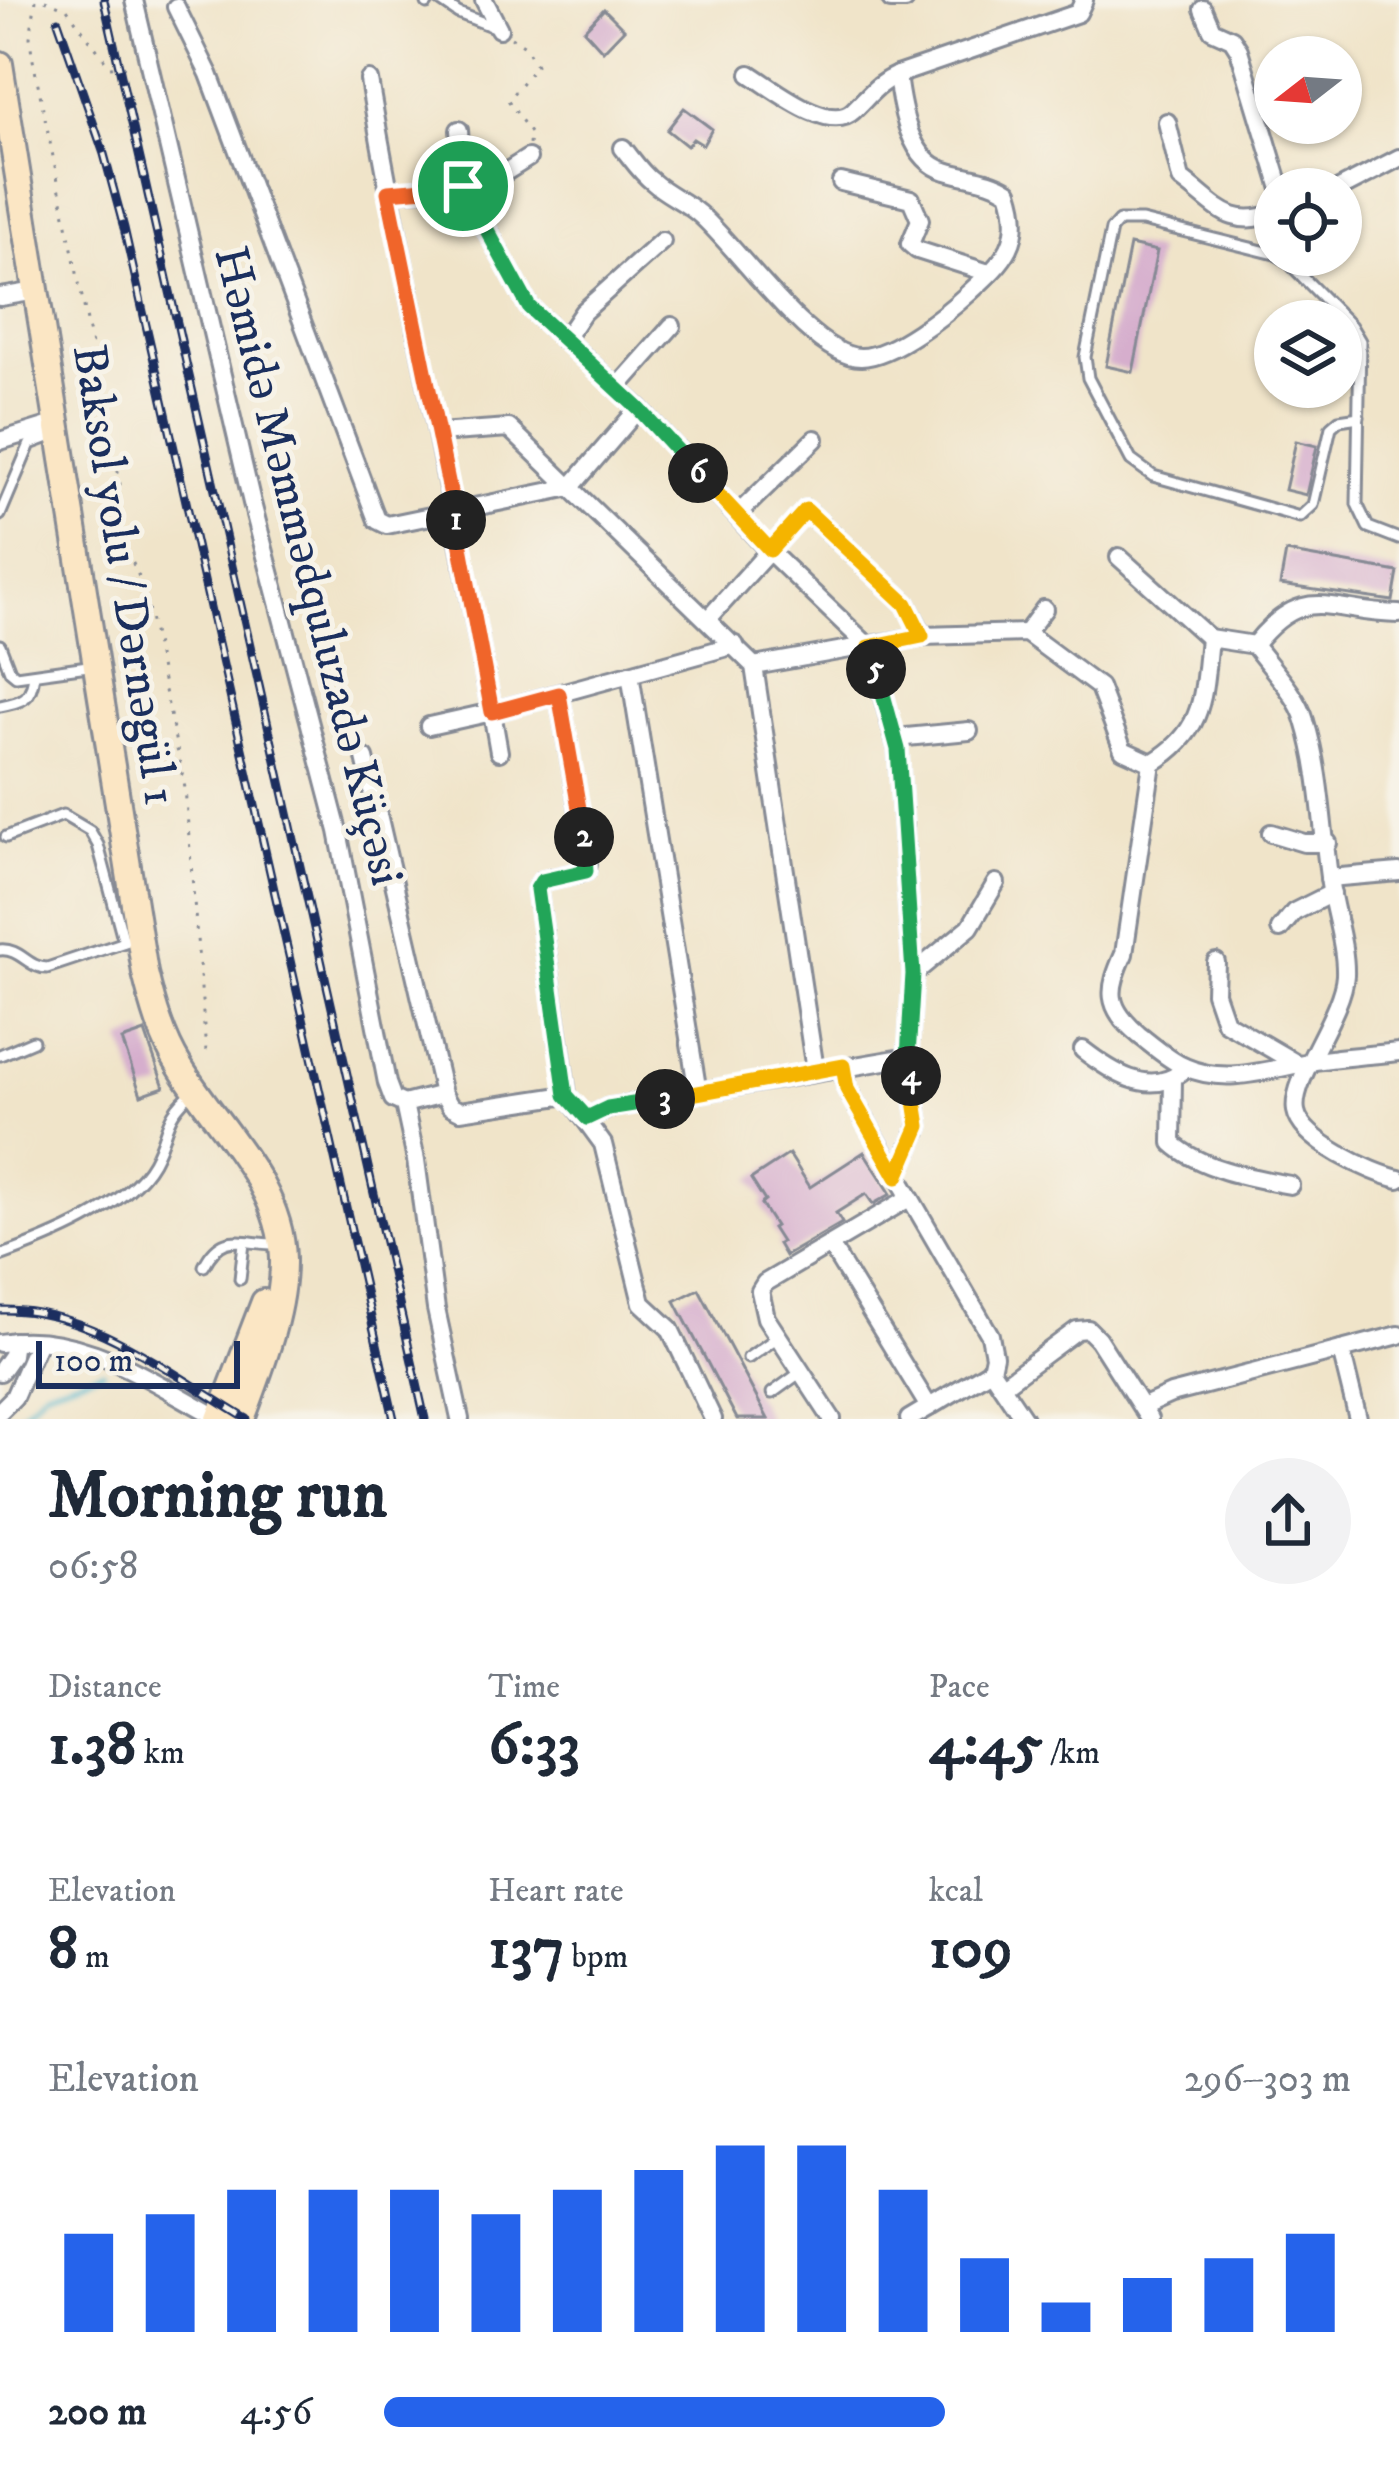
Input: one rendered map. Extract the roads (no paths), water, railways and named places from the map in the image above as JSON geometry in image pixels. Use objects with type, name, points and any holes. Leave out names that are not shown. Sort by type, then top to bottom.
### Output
[{"type":"main road","name":"Baksol yolu / Dərnəgül 1","points":[[0,64],[96,665],[131,941],[162,1034],[264,1193]]},
{"type":"main road","points":[[242,1419],[243,1384],[268,1291],[271,1244],[264,1193]]},
{"type":"main road","points":[[219,1419],[243,1384],[275,1311],[282,1269],[277,1226],[264,1193]]},
{"type":"street","name":"Həmidə Məmmədquluzadə Küçəsi","points":[[134,0],[252,502],[338,831],[387,1083],[393,1099],[404,1104],[436,1309],[460,1419]]},
{"type":"street","points":[[484,0],[499,29]]},
{"type":"street","points":[[891,0],[904,0]]},
{"type":"street","points":[[750,74],[832,120],[848,116],[876,84],[922,63],[1078,13],[1084,0]]},
{"type":"street","name":"Həmidə Məmmədquluzadə Küçəsi","points":[[176,7],[209,74],[376,520],[387,525],[571,487]]},
{"type":"street","points":[[1202,8],[1212,30],[1232,39],[1239,50],[1275,168]]},
{"type":"street","points":[[623,148],[652,182],[699,214],[783,306],[840,352],[860,357],[894,348],[967,295],[1008,254],[1016,229],[1009,191],[994,181],[939,170],[914,147],[897,75]]},
{"type":"street","points":[[369,80],[499,752]]},
{"type":"street","points":[[1168,122],[1181,179],[1238,220],[1254,221]]},
{"type":"street","points":[[459,130],[463,186],[529,307],[639,409],[770,550],[869,647],[896,738],[913,974],[908,1057],[919,1126],[897,1177]]},
{"type":"street","points":[[388,192],[482,188],[528,158]]},
{"type":"street","points":[[1362,177],[1399,158]]},
{"type":"street","points":[[841,182],[911,200],[920,220],[910,244],[989,273]]},
{"type":"street","points":[[564,340],[583,312],[662,242]]},
{"type":"street","points":[[0,297],[37,291]]},
{"type":"street","points":[[617,388],[672,326]]},
{"type":"street","points":[[571,487],[639,409]]},
{"type":"street","points":[[0,441],[59,428]]},
{"type":"street","points":[[438,433],[509,428],[754,666],[815,1070]]},
{"type":"street","points":[[737,515],[815,440]]},
{"type":"street","points":[[708,619],[806,510],[906,604],[922,636]]},
{"type":"street","points":[[1119,557],[1209,638],[1254,645],[1304,716],[1328,843],[1345,976],[1305,1063],[1295,1111],[1308,1135],[1382,1175],[1399,1179]]},
{"type":"street","points":[[1254,645],[1273,622],[1295,607],[1318,604],[1399,614]]},
{"type":"street","points":[[1026,633],[1044,609]]},
{"type":"street","points":[[754,666],[922,636],[1026,633],[1099,687],[1123,750],[1152,763]]},
{"type":"street","points":[[1180,1073],[1136,1032],[1111,997],[1110,982],[1124,954],[1152,763],[1188,735],[1201,709],[1209,638]]},
{"type":"street","points":[[428,726],[735,645]]},
{"type":"street","points":[[630,674],[698,1094]]},
{"type":"street","points":[[559,694],[588,864],[578,875],[542,881],[537,889],[566,1095],[603,1144],[642,1303],[670,1329],[713,1419]]},
{"type":"street","points":[[896,738],[969,731]]},
{"type":"street","name":"Həmidə Məmmədquluzadə Küçəsi","points":[[365,758],[443,1094]]},
{"type":"street","points":[[1271,833],[1304,843],[1328,843]]},
{"type":"street","points":[[1280,929],[1330,885],[1399,872]]},
{"type":"street","points":[[913,974],[970,927],[995,883]]},
{"type":"street","points":[[1216,962],[1216,1004],[1225,1022],[1305,1063]]},
{"type":"street","points":[[1083,1050],[1116,1076],[1158,1082],[1180,1073],[1248,1077],[1305,1063],[1399,1052]]},
{"type":"street","points":[[587,1118],[608,1108],[908,1057]]},
{"type":"street","points":[[843,1066],[847,1089],[989,1334],[997,1378],[1024,1419]]},
{"type":"street","points":[[1180,1073],[1172,1142],[1184,1154],[1255,1179],[1290,1185]]},
{"type":"street","points":[[404,1104],[443,1094],[460,1111],[566,1095]]},
{"type":"street","points":[[832,1419],[766,1318],[760,1291],[765,1283],[909,1198]]},
{"type":"street","points":[[830,1245],[929,1407]]},
{"type":"street","points":[[909,1419],[997,1378],[1077,1330],[1088,1329],[1099,1339],[1146,1413],[1171,1394],[1399,1335]]},
{"type":"street","points":[[0,1372],[8,1364],[7,1342],[82,1347],[219,1419]]},
{"type":"street","points":[[0,1411],[14,1397],[38,1342]]},
{"type":"street","points":[[1341,1350],[1358,1419]]},
{"type":"lane","points":[[440,0],[458,13],[499,29]]},
{"type":"lane","points":[[1254,249],[1142,220],[1119,221],[1111,230],[1085,357],[1088,378],[1131,460],[1153,476],[1300,517],[1313,505],[1331,427],[1339,420],[1359,417]]},
{"type":"lane","points":[[1298,276],[1352,326],[1360,341],[1357,504],[1369,527],[1399,539]]},
{"type":"lane","points":[[0,514],[30,444],[59,428]]},
{"type":"lane","points":[[0,645],[16,676],[96,665]]},
{"type":"lane","points":[[0,706],[27,700],[34,675]]},
{"type":"lane","points":[[0,950],[13,950],[38,968],[47,968],[131,941],[90,831],[70,818],[55,816],[6,837]]},
{"type":"lane","points":[[0,1055],[33,1041]]},
{"type":"lane","points":[[0,1256],[60,1232],[135,1185],[156,1159],[171,1112],[195,1090]]},
{"type":"lane","points":[[240,1279],[244,1243]]},
{"type":"lane","points":[[204,1266],[218,1244],[271,1244]]},
{"type":"lane","points":[[748,1358],[778,1337]]},
{"type":"lane","points":[[772,1393],[801,1372]]},
{"type":"waterway","points":[[16,1419],[45,1390],[103,1371]]},
{"type":"railway","points":[[104,0],[425,1419]]},
{"type":"railway","points":[[58,21],[124,228],[394,1419]]},
{"type":"railway","points":[[0,1310],[33,1312],[98,1332],[247,1419]]}]
